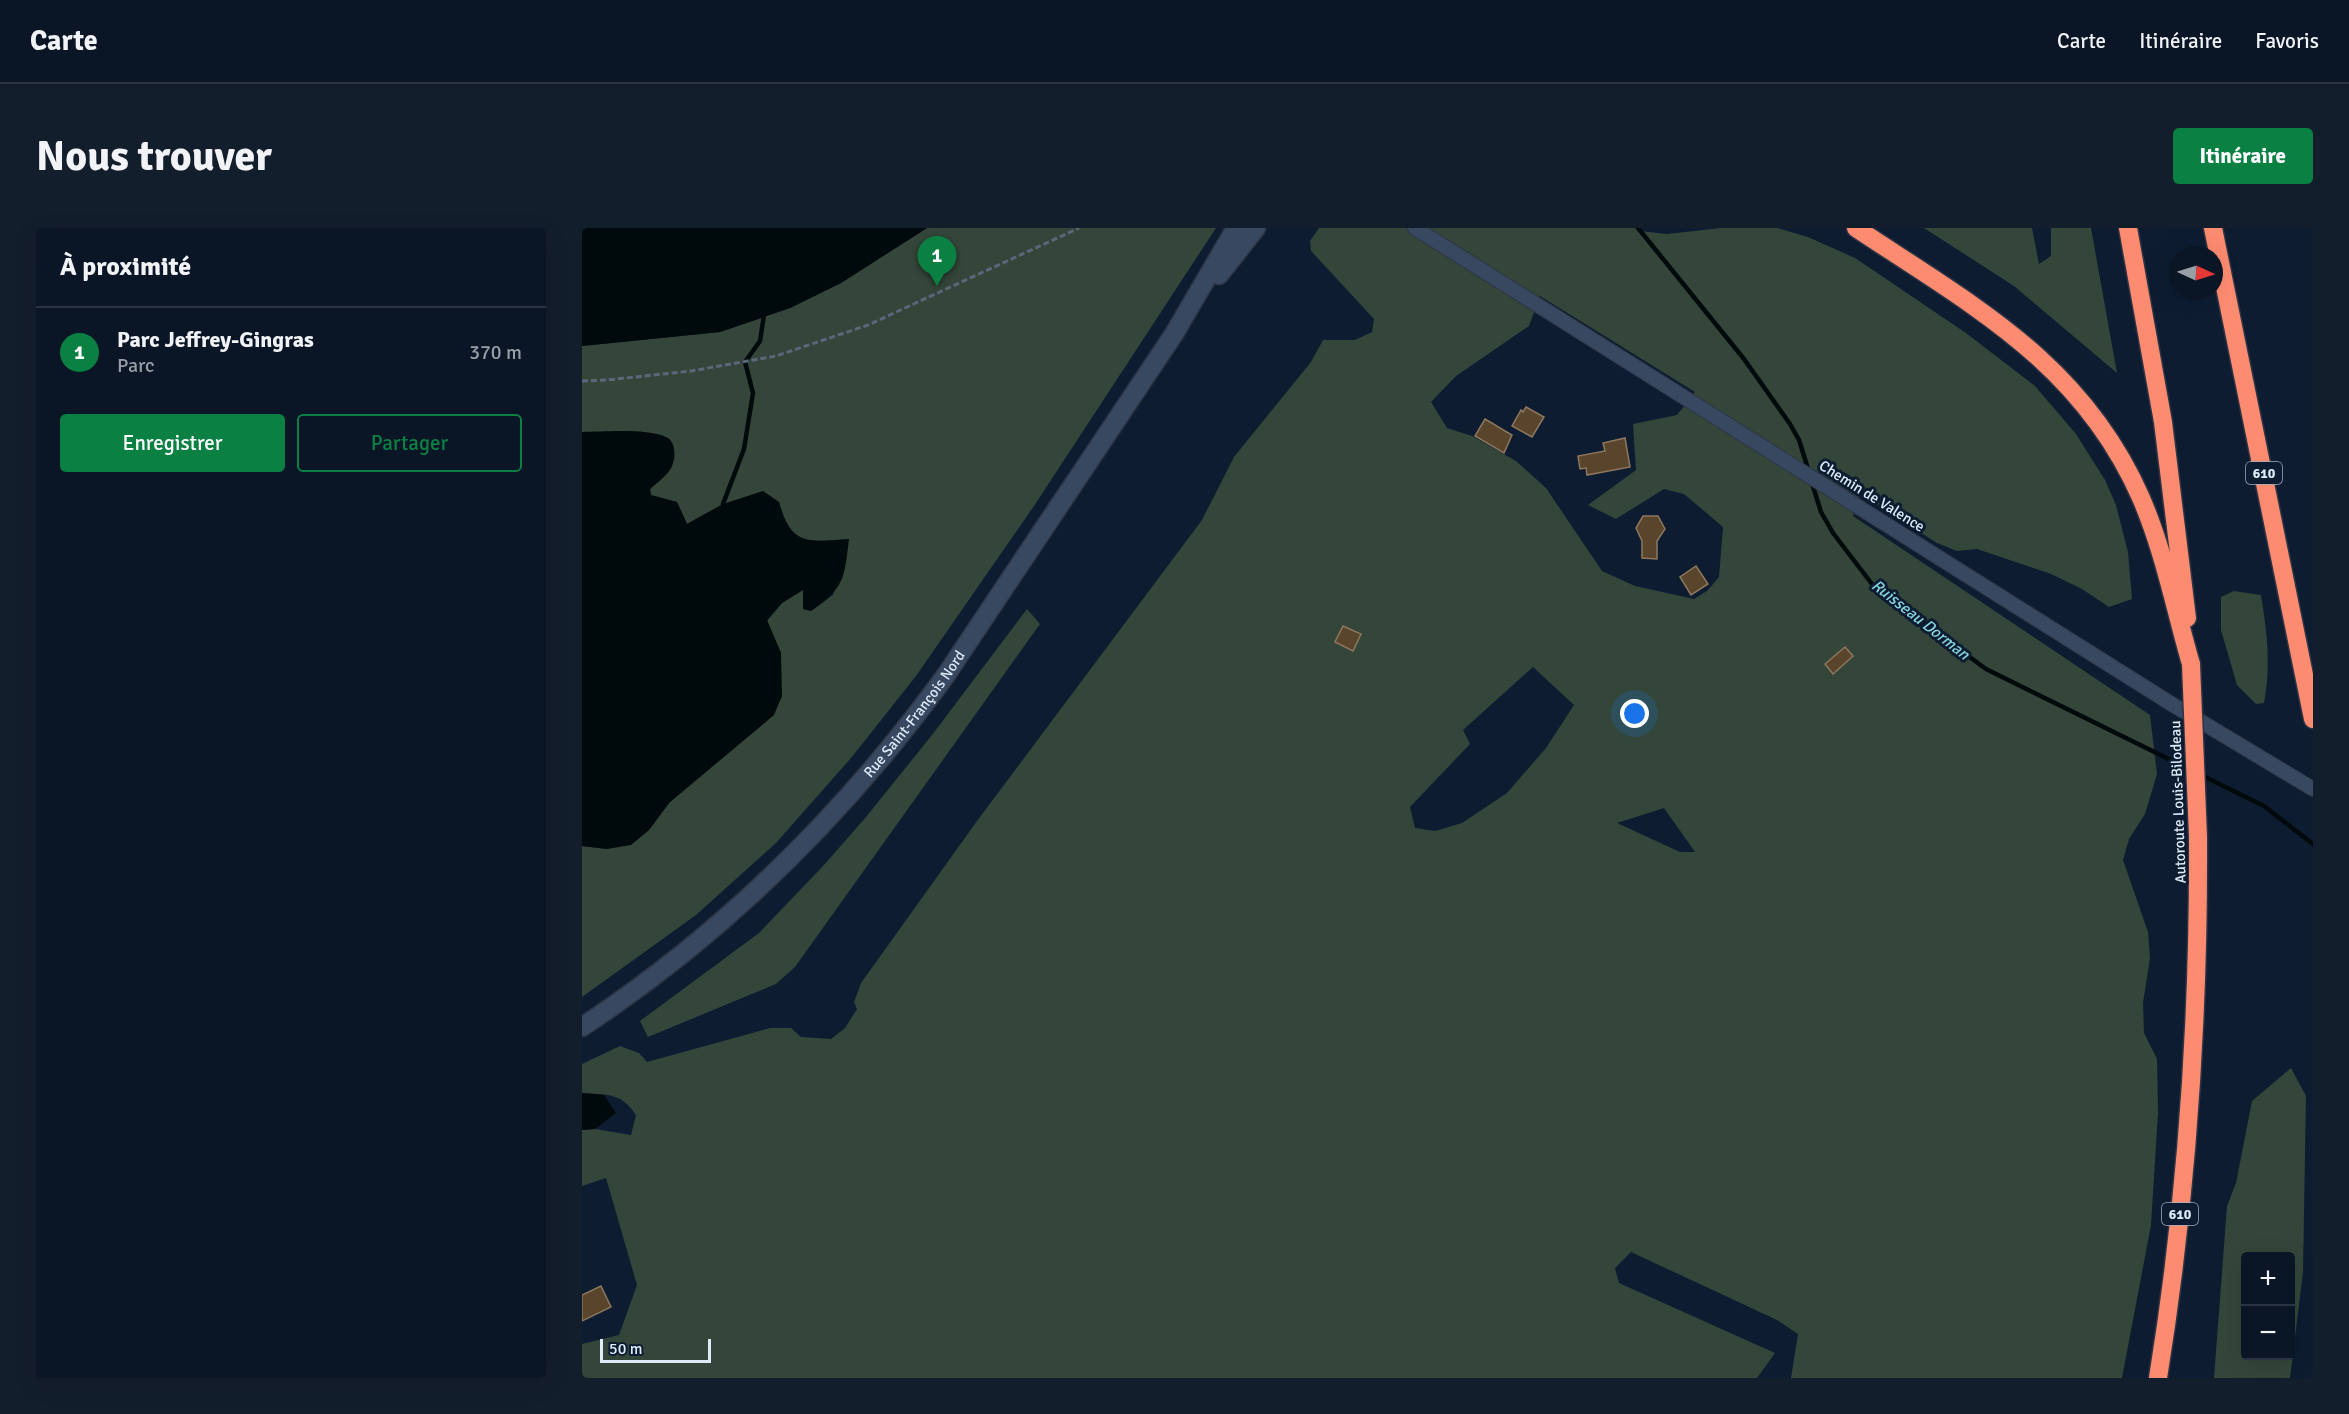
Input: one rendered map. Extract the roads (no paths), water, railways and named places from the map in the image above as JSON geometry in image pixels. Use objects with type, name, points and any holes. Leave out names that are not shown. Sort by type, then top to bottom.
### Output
[{"type":"highway","points":[[1856,228],[2010,333],[2056,373],[2093,414],[2124,462],[2147,513],[2191,664]]},
{"type":"highway","name":"Autoroute Louis-Bilodeau","points":[[2128,228],[2170,467],[2191,664],[2198,837],[2197,985],[2190,1105],[2178,1232],[2158,1378]]},
{"type":"highway","name":"610","points":[[2213,228],[2313,719]]},
{"type":"street","name":"Rue Saint-François Nord","points":[[582,1027],[646,982],[728,917],[787,862],[868,777],[912,723],[946,675],[1173,334],[1236,228]]},
{"type":"street","name":"Rue Saint-François Nord","points":[[1173,334],[1256,228]]},
{"type":"street","name":"Chemin de Valence","points":[[1415,228],[2218,733],[2313,789]]},
{"type":"waterway","name":"Ruisseau Dorman","points":[[1638,228],[1744,359],[1790,424],[1799,440],[1809,472]]},
{"type":"waterway","points":[[723,504],[744,449],[753,393],[745,362],[760,341],[764,315]]},
{"type":"waterway","name":"Ruisseau Dorman","points":[[1811,480],[1821,512],[1833,533],[1875,588],[1986,669],[2191,770]]},
{"type":"waterway","name":"Ruisseau Dorman","points":[[2201,775],[2264,806],[2313,844]]},
{"type":"place","name":"Parc Jeffrey-Gingras","points":[[937,286]]}]
